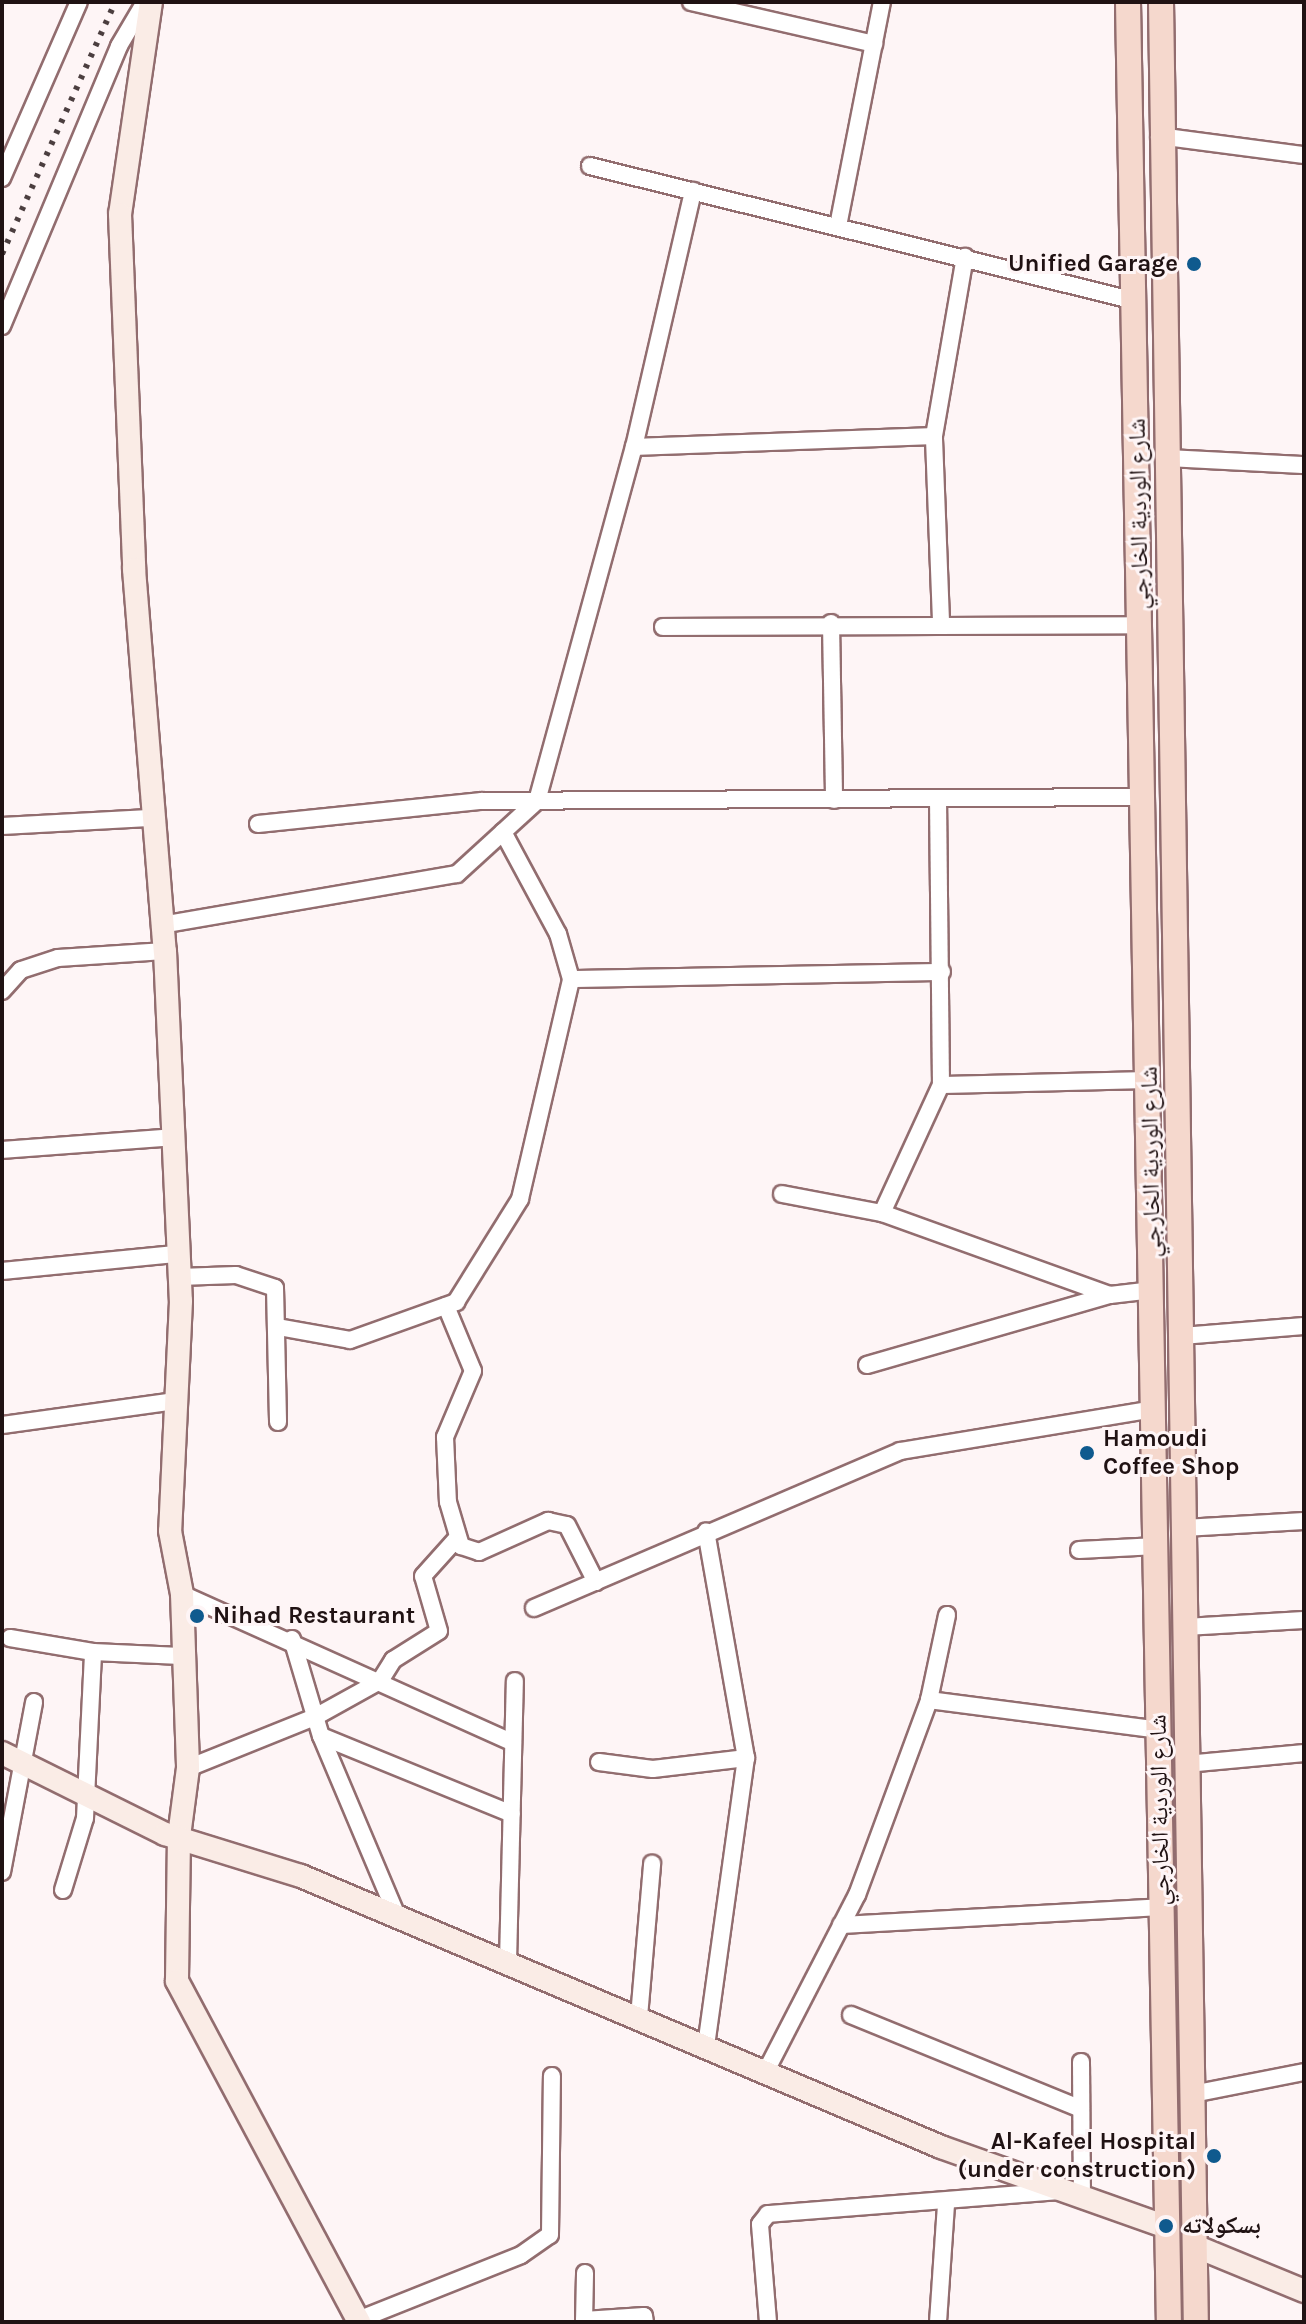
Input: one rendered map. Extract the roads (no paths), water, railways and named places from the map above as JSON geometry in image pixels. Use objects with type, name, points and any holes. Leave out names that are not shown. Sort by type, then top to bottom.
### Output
[{"type":"main road","name":"شارع الوردية الخارجي","points":[[1128,2],[1146,851],[1169,2322]]},
{"type":"main road","name":"شارع الوردية الخارجي","points":[[1161,2],[1159,136],[1176,968],[1196,2322]]},
{"type":"main road","points":[[1146,851],[1156,861],[1174,853]]},
{"type":"main road","points":[[1148,968],[1161,959],[1176,968]]},
{"type":"street","points":[[2,178],[6,159],[79,2]]},
{"type":"street","points":[[2,326],[119,46],[148,2]]},
{"type":"street","points":[[148,2],[120,214],[149,818],[165,951],[175,1137],[175,1254],[179,1277],[170,1531],[182,1594],[181,1656],[188,1768],[179,1836],[177,1981],[358,2321],[521,2255],[550,2235],[552,2076]]},
{"type":"street","points":[[691,2],[874,44]]},
{"type":"street","points":[[838,226],[882,2]]},
{"type":"street","points":[[1159,136],[1304,155]]},
{"type":"street","points":[[590,166],[1135,301]]},
{"type":"street","points":[[161,925],[457,874],[537,801],[634,447],[693,191]]},
{"type":"street","points":[[941,621],[934,436],[965,257]]},
{"type":"street","points":[[634,447],[934,436]]},
{"type":"street","points":[[1166,458],[1304,465]]},
{"type":"street","points":[[663,627],[941,621],[1142,625]]},
{"type":"street","points":[[831,623],[834,800]]},
{"type":"street","points":[[258,824],[537,801],[938,802],[1145,797]]},
{"type":"street","points":[[882,1213],[941,1085],[938,802]]},
{"type":"street","points":[[2,826],[149,818]]},
{"type":"street","points":[[278,1327],[350,1340],[456,1302],[520,1199],[571,979],[558,934],[503,832]]},
{"type":"street","points":[[2,991],[21,970],[58,958],[165,951]]},
{"type":"street","points":[[571,979],[942,972]]},
{"type":"street","points":[[941,1085],[1150,1080]]},
{"type":"street","points":[[2,1150],[175,1137]]},
{"type":"street","points":[[782,1194],[882,1213],[1110,1295]]},
{"type":"street","points":[[2,1271],[175,1254]]},
{"type":"street","points":[[179,1277],[261,1279],[275,1288],[278,1422]]},
{"type":"street","points":[[867,1365],[1110,1295],[1153,1290]]},
{"type":"street","points":[[446,1306],[473,1371],[445,1437],[448,1502],[461,1546],[479,1552],[548,1521],[567,1525],[596,1582]]},
{"type":"street","points":[[1182,1336],[1304,1326]]},
{"type":"street","points":[[2,1425],[176,1401]]},
{"type":"street","points":[[534,1608],[900,1451],[1155,1409]]},
{"type":"street","points":[[1184,1528],[1304,1521]]},
{"type":"street","points":[[706,1532],[746,1758],[706,2046]]},
{"type":"street","points":[[188,1768],[315,1717],[380,1681],[393,1660],[439,1631],[423,1576],[458,1537]]},
{"type":"street","points":[[1079,1550],[1157,1546]]},
{"type":"street","points":[[182,1594],[292,1639],[513,1743]]},
{"type":"street","points":[[765,2073],[841,1925],[929,1700],[947,1615]]},
{"type":"street","points":[[1185,1627],[1304,1620]]},
{"type":"street","points":[[10,1638],[93,1652],[181,1656]]},
{"type":"street","points":[[292,1639],[321,1736],[397,1916]]},
{"type":"street","points":[[63,1890],[85,1818],[83,1791],[93,1652]]},
{"type":"street","points":[[508,1962],[515,1681]]},
{"type":"street","points":[[929,1700],[1160,1730]]},
{"type":"street","points":[[2,1872],[26,1763],[34,1702]]},
{"type":"street","points":[[321,1736],[512,1814]]},
{"type":"street","points":[[2,1753],[179,1836],[397,1916],[941,2147],[1076,2192],[1167,2227]]},
{"type":"street","points":[[1186,1764],[1304,1753]]},
{"type":"street","points":[[599,1762],[653,1769],[746,1758]]},
{"type":"street","points":[[639,2017],[652,1864]]},
{"type":"street","points":[[841,1925],[1161,1907]]},
{"type":"street","points":[[851,2015],[1081,2109]]},
{"type":"street","points":[[1076,2192],[1081,2062]]},
{"type":"street","points":[[1192,2094],[1304,2072]]},
{"type":"street","points":[[768,2322],[760,2224],[768,2214],[946,2205],[1076,2192]]},
{"type":"street","points":[[938,2322],[946,2205]]},
{"type":"street","points":[[1195,2246],[1304,2291]]},
{"type":"street","points":[[585,2273],[584,2321],[644,2316],[645,2322]]},
{"type":"railway","points":[[2,254],[115,2]]},
{"type":"place","name":"Unified Garage","points":[[1194,264]]},
{"type":"place","name":"Hamoudi Coffee Shop","points":[[1087,1453]]},
{"type":"place","name":"Nihad Restaurant","points":[[197,1616]]},
{"type":"place","name":"Al-Kafeel Hospital (under construction)","points":[[1214,2156]]},
{"type":"place","name":"بسكولاته","points":[[1166,2226]]}]
